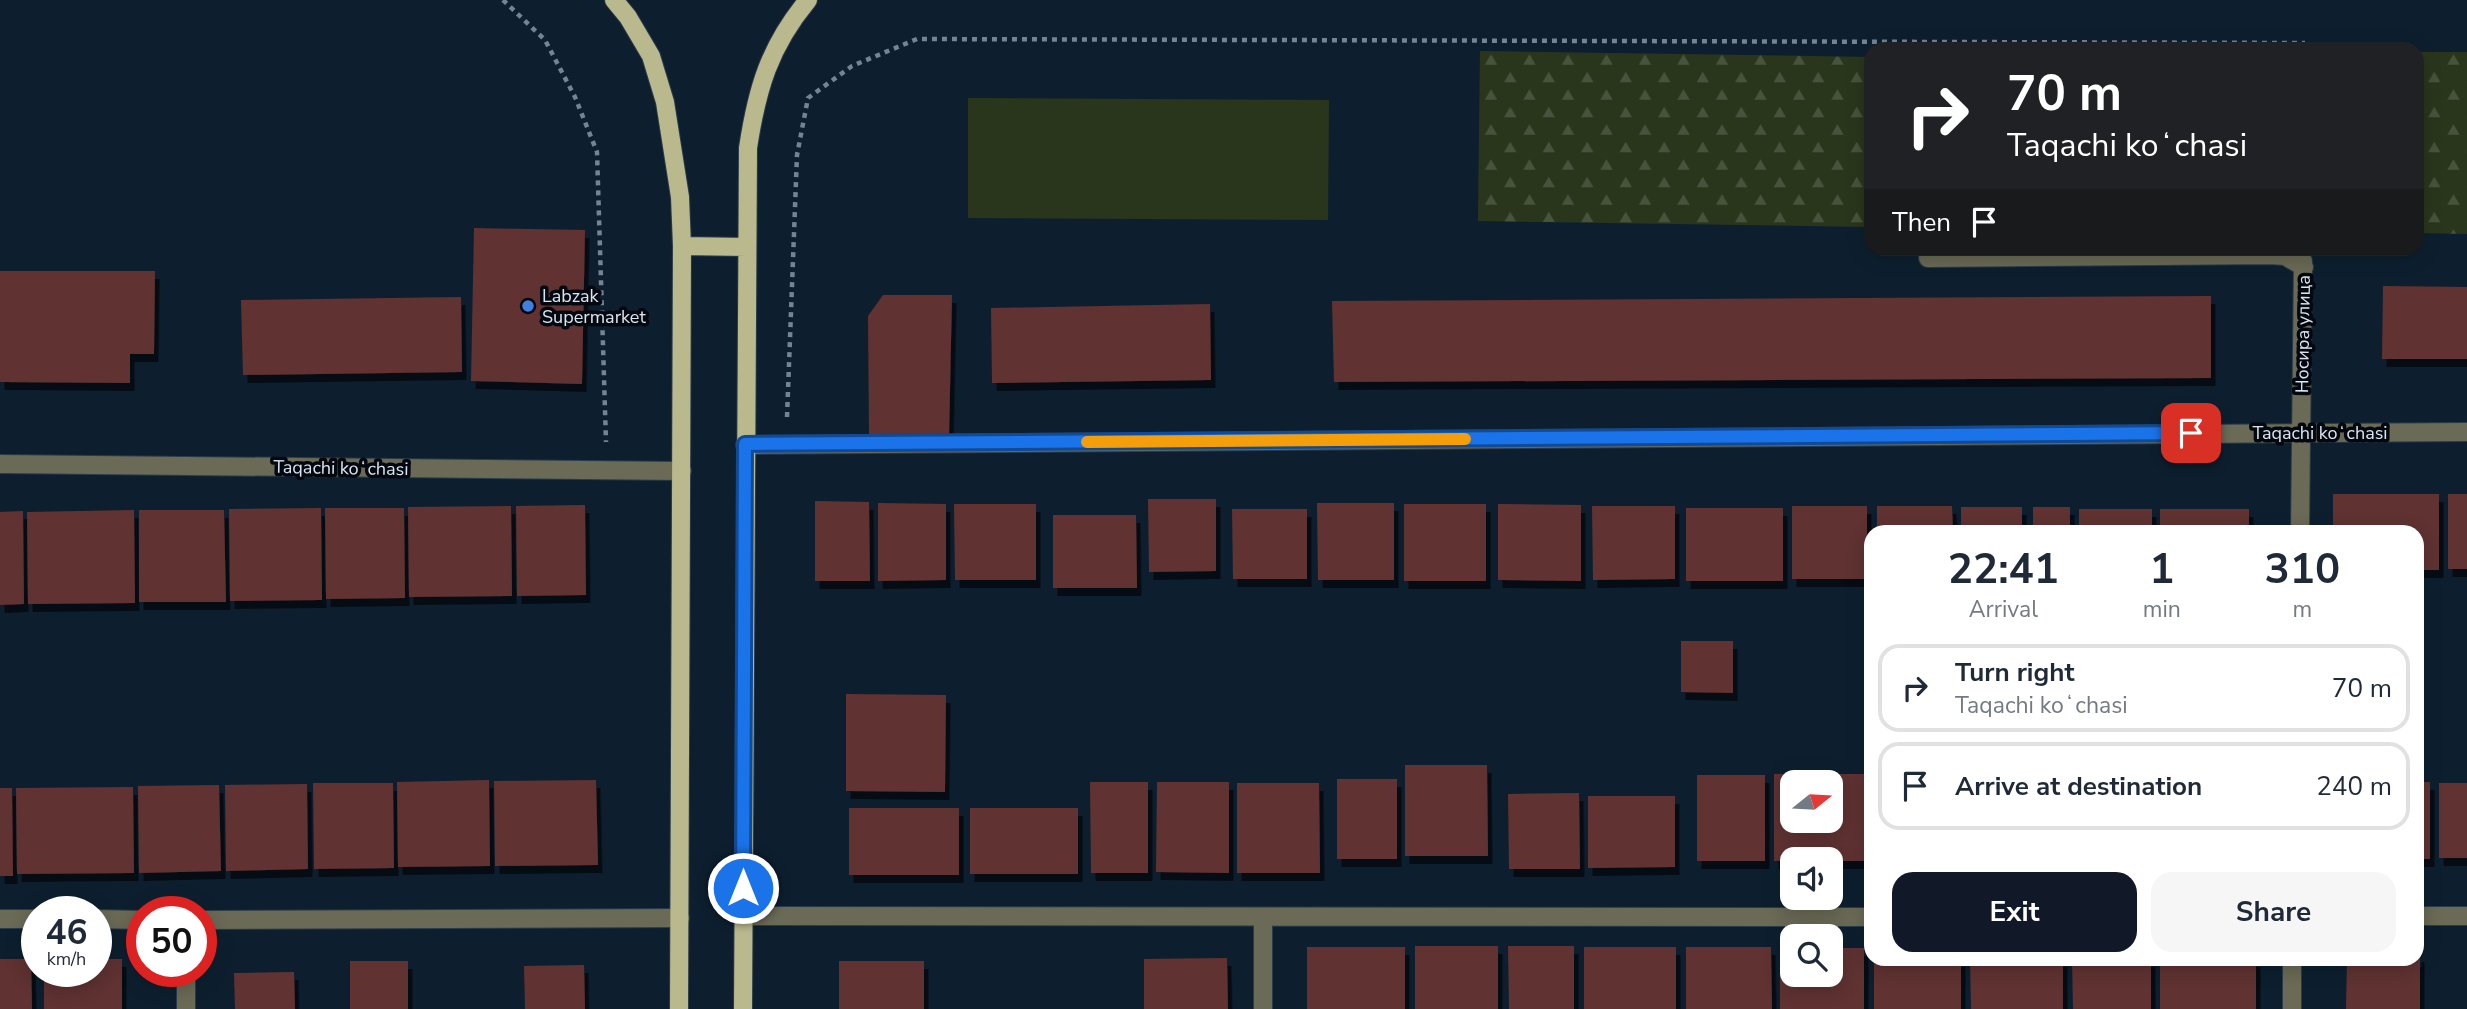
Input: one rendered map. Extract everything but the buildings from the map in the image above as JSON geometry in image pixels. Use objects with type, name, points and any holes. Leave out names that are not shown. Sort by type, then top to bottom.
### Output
[{"type":"main road","points":[[614,0],[628,17],[651,56],[665,102],[679,186],[682,246],[679,1009]]},
{"type":"main road","points":[[743,1009],[748,148],[754,105],[778,41],[808,0]]},
{"type":"main road","points":[[682,246],[747,247]]},
{"type":"street","name":"Носира улица","points":[[1928,258],[2156,256]]},
{"type":"street","name":"Носира улица","points":[[2278,256],[2303,264],[2300,525]]},
{"type":"street","name":"Taqachi koʻchasi","points":[[745,444],[2467,432]]},
{"type":"street","name":"Taqachi koʻchasi","points":[[0,464],[681,471]]},
{"type":"street","points":[[743,916],[1864,917]]},
{"type":"street","points":[[2424,916],[2467,916]]},
{"type":"street","points":[[1263,917],[1263,1009]]},
{"type":"street","points":[[217,920],[680,918]]},
{"type":"street","points":[[0,919],[21,919]]},
{"type":"street","points":[[2292,966],[2292,1009]]},
{"type":"street","points":[[186,987],[186,1009]]},
{"type":"path","points":[[503,0],[545,40],[575,97],[597,152],[607,471]]},
{"type":"path","points":[[786,444],[797,155],[808,98],[852,66],[917,39],[1958,42]]},
{"type":"green space","points":[[1480,51],[1864,57],[1864,227],[1478,221]]},
{"type":"green space","points":[[2424,52],[2467,52],[2467,234],[2424,233]]},
{"type":"green space","points":[[968,98],[1329,100],[1328,220],[968,218]]},
{"type":"slow traffic","points":[[1087,442],[1465,439]]},
{"type":"place","name":"Labzak Supermarket","points":[[528,306]]},
{"type":"route","points":[[743,888],[745,444],[2191,433]]}]
